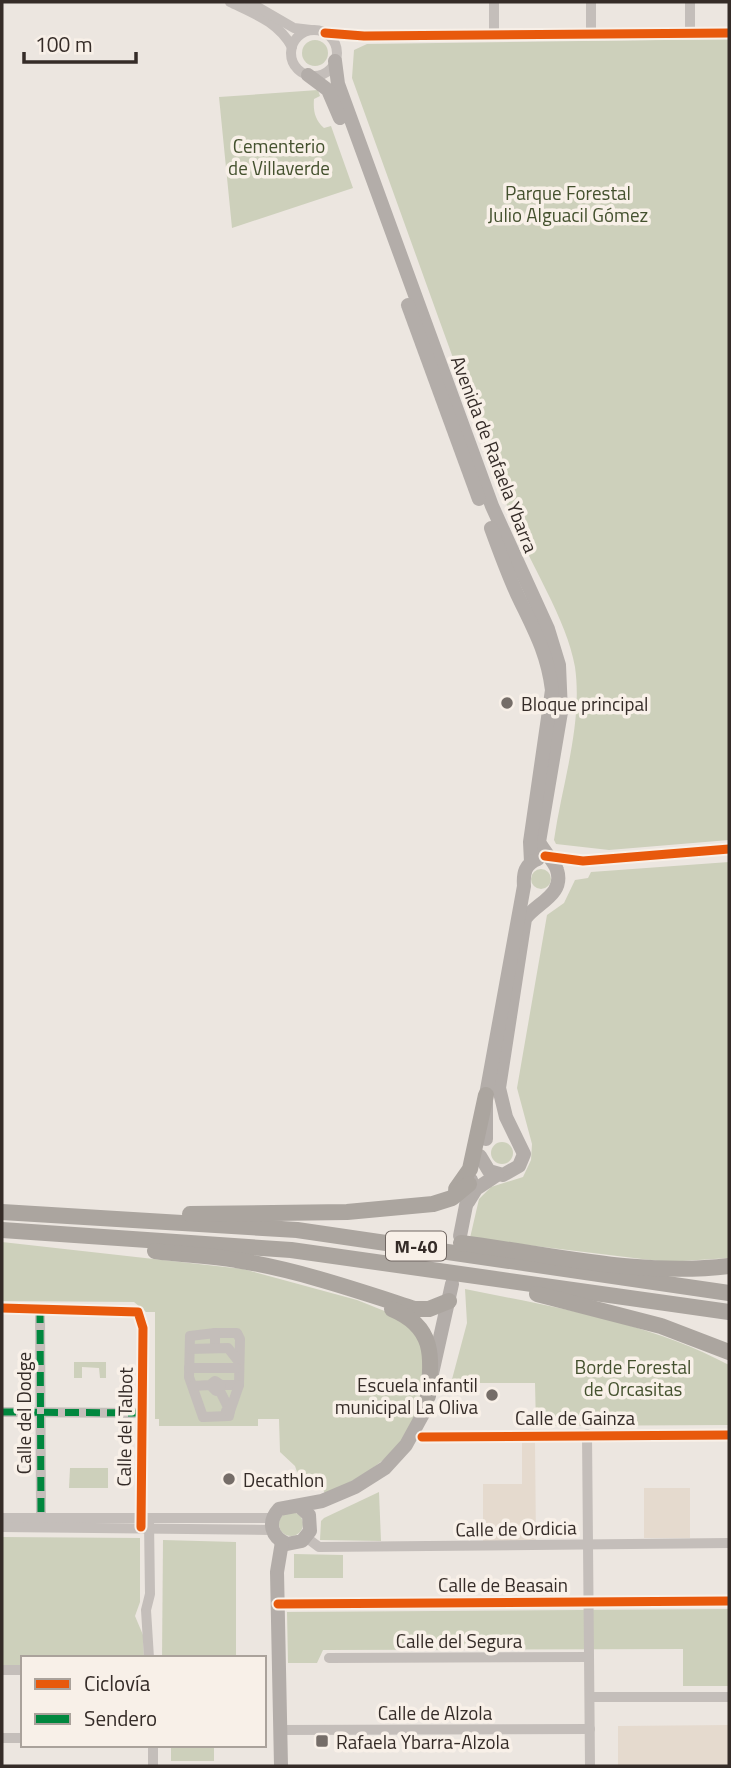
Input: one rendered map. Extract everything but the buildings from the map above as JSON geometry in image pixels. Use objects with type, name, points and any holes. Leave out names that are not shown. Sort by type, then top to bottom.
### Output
[{"type":"highway","points":[[412,1206],[442,1198],[464,1181],[470,1169],[486,1095]]},
{"type":"highway","points":[[100,1218],[176,1214],[347,1212],[446,1201],[469,1184]]},
{"type":"highway","name":"M-40","points":[[2,1212],[297,1230],[729,1293]]},
{"type":"highway","name":"M-40","points":[[2,1230],[291,1250],[443,1269],[729,1312]]},
{"type":"highway","points":[[46,1233],[80,1241],[234,1259],[305,1275],[415,1309],[429,1309],[449,1301]]},
{"type":"highway","points":[[384,1241],[427,1239],[645,1269],[676,1270],[729,1266]]},
{"type":"highway","points":[[443,1269],[661,1326],[729,1352]]},
{"type":"highway","points":[[305,1275],[396,1310],[416,1325],[430,1349],[428,1396]]},
{"type":"main road","name":"Avenida de Rafaela Ybarra","points":[[336,57],[338,84],[492,506],[548,629],[559,665],[561,712],[539,842],[558,871],[557,882],[549,899],[533,908],[526,919],[501,1070],[502,1103],[523,1148],[522,1161],[509,1174],[496,1175],[476,1189],[463,1213]]},
{"type":"main road","name":"Avenida de Rafaela Ybarra","points":[[308,75],[327,89],[335,105],[469,473],[517,594],[538,633],[549,667],[551,712],[530,842],[531,862],[524,873],[524,886],[486,1095],[486,1139],[469,1184],[460,1237]]},
{"type":"main road","points":[[531,862],[549,860]]},
{"type":"main road","points":[[524,886],[526,894],[533,901],[549,899]]},
{"type":"main road","points":[[486,1139],[502,1132],[516,1137]]},
{"type":"main road","points":[[480,1156],[486,1168],[496,1175]]},
{"type":"main road","points":[[282,1542],[298,1544],[307,1538],[311,1519],[383,1479],[422,1437],[436,1396],[452,1284]]},
{"type":"main road","points":[[281,1766],[278,1604],[282,1542],[273,1524],[284,1506],[322,1501],[355,1487],[385,1468],[416,1431],[428,1396],[449,1301]]},
{"type":"main road","points":[[299,1506],[311,1519]]},
{"type":"street","points":[[230,2],[267,20],[284,32],[292,47],[294,64],[308,75],[324,73],[351,42],[364,36]]},
{"type":"street","points":[[249,2],[294,27],[364,36],[729,33]]},
{"type":"street","points":[[494,2],[494,36]]},
{"type":"street","points":[[591,2],[591,34]]},
{"type":"street","points":[[690,2],[690,33]]},
{"type":"street","points":[[292,47],[302,34],[321,32],[334,42],[336,57]]},
{"type":"street","points":[[549,860],[729,849]]},
{"type":"street","points":[[557,882],[568,866],[583,860]]},
{"type":"street","points":[[2,1308],[40,1308]]},
{"type":"street","name":"Calle del Talbot","points":[[40,1308],[130,1309],[138,1312],[143,1328],[142,1413],[150,1594],[146,1611],[149,1656]]},
{"type":"street","name":"Calle del Dodge","points":[[40,1308],[41,1517]]},
{"type":"street","points":[[190,1349],[218,1345],[239,1335],[230,1364],[223,1385],[229,1416],[204,1417],[189,1367],[190,1349],[191,1334],[218,1345],[230,1349],[230,1364]]},
{"type":"street","points":[[218,1345],[230,1364]]},
{"type":"street","points":[[218,1345],[234,1357],[223,1385],[230,1411]]},
{"type":"street","points":[[189,1367],[230,1364]]},
{"type":"street","points":[[193,1386],[223,1385]]},
{"type":"street","points":[[2,1412],[142,1413]]},
{"type":"street","points":[[587,1434],[590,1766]]},
{"type":"street","name":"Calle de Gainza","points":[[422,1437],[729,1434]]},
{"type":"street","points":[[2,1518],[41,1517],[145,1523]]},
{"type":"street","points":[[2,1527],[145,1523],[273,1524]]},
{"type":"street","name":"Calle de Ordicia","points":[[307,1538],[318,1547],[729,1543]]},
{"type":"street","name":"Calle de Beasain","points":[[278,1604],[729,1601]]},
{"type":"street","name":"Calle del Segura","points":[[329,1658],[589,1657]]},
{"type":"street","points":[[2,1670],[21,1670]]},
{"type":"street","points":[[590,1697],[729,1697]]},
{"type":"street","name":"Calle de Alzola","points":[[280,1730],[590,1729]]},
{"type":"street","points":[[2,1738],[21,1738]]},
{"type":"street","points":[[153,1747],[153,1766]]},
{"type":"green space","name":"Parque Forestal Julio Alguacil Gómez","points":[[729,39],[729,840],[609,850],[556,844],[554,840],[576,710],[577,689],[571,649],[511,516],[451,352],[352,78],[354,50],[367,44]]},
{"type":"green space","points":[[315,40],[324,44],[328,53],[324,62],[315,66],[306,62],[302,53],[306,44]]},
{"type":"green space","name":"Cementerio de Villaverde","points":[[318,90],[320,96],[314,99],[315,115],[324,128],[331,126],[353,188],[232,228],[219,97]]},
{"type":"green space","points":[[729,862],[729,1258],[667,1262],[470,1238],[479,1199],[491,1187],[523,1177],[531,1160],[532,1144],[517,1088],[547,915],[564,903],[575,880],[588,878],[591,872]]},
{"type":"green space","points":[[541,869],[548,872],[551,879],[548,886],[541,889],[534,886],[531,879],[534,872]]},
{"type":"green space","points":[[502,1142],[510,1145],[513,1153],[510,1161],[502,1164],[494,1161],[491,1153],[494,1145]]},
{"type":"green space","points":[[2,1242],[243,1269],[357,1300],[402,1318],[424,1341],[423,1391],[414,1422],[405,1437],[383,1460],[355,1479],[325,1494],[323,1489],[297,1472],[295,1466],[280,1452],[279,1419],[258,1419],[258,1426],[159,1426],[159,1419],[155,1419],[155,1312],[146,1312],[134,1302],[2,1301]]},
{"type":"green space","name":"Borde Forestal de Orcasitas","points":[[465,1289],[633,1327],[698,1350],[729,1365],[729,1425],[536,1426],[535,1383],[451,1383],[467,1323]]},
{"type":"green space","points":[[74,1362],[106,1362],[106,1378],[100,1378],[99,1368],[82,1367],[82,1378],[74,1378]]},
{"type":"green space","points":[[70,1468],[108,1468],[108,1488],[69,1488]]},
{"type":"green space","points":[[379,1492],[381,1541],[320,1540],[321,1521],[324,1518]]},
{"type":"green space","points":[[291,1512],[302,1519],[303,1524],[296,1535],[291,1536],[280,1529],[279,1524],[286,1513]]},
{"type":"green space","points":[[2,1537],[140,1538],[140,1602],[135,1616],[143,1635],[144,1656],[21,1656],[21,1665],[2,1665]]},
{"type":"green space","points":[[163,1540],[236,1542],[236,1656],[162,1656]]},
{"type":"green space","points":[[294,1554],[343,1555],[343,1578],[294,1578]]},
{"type":"green space","points":[[729,1609],[729,1686],[683,1686],[683,1649],[323,1650],[317,1663],[288,1663],[287,1612]]},
{"type":"green space","points":[[171,1747],[214,1747],[214,1761],[171,1761]]},
{"type":"shaded area","points":[[522,1442],[535,1442],[536,1541],[483,1542],[483,1484],[522,1484]]},
{"type":"shaded area","points":[[644,1488],[690,1488],[690,1538],[644,1538]]},
{"type":"shaded area","points":[[729,1725],[729,1766],[618,1766],[618,1726]]},
{"type":"marked path","points":[[40,1309],[41,1517]]},
{"type":"marked path","points":[[2,1412],[142,1413]]},
{"type":"cycle path","points":[[325,33],[364,36],[729,33]]},
{"type":"cycle path","points":[[545,856],[583,861],[729,849]]},
{"type":"cycle path","points":[[2,1308],[138,1312],[143,1328],[141,1527]]},
{"type":"cycle path","points":[[422,1437],[729,1435]]},
{"type":"cycle path","points":[[278,1604],[729,1601]]},
{"type":"place","name":"Bloque principal","points":[[507,703]]},
{"type":"place","name":"Escuela infantil municipal La Oliva","points":[[492,1395]]},
{"type":"place","name":"Decathlon","points":[[229,1479]]},
{"type":"place","name":"Rafaela Ybarra-Alzola","points":[[322,1741]]}]
